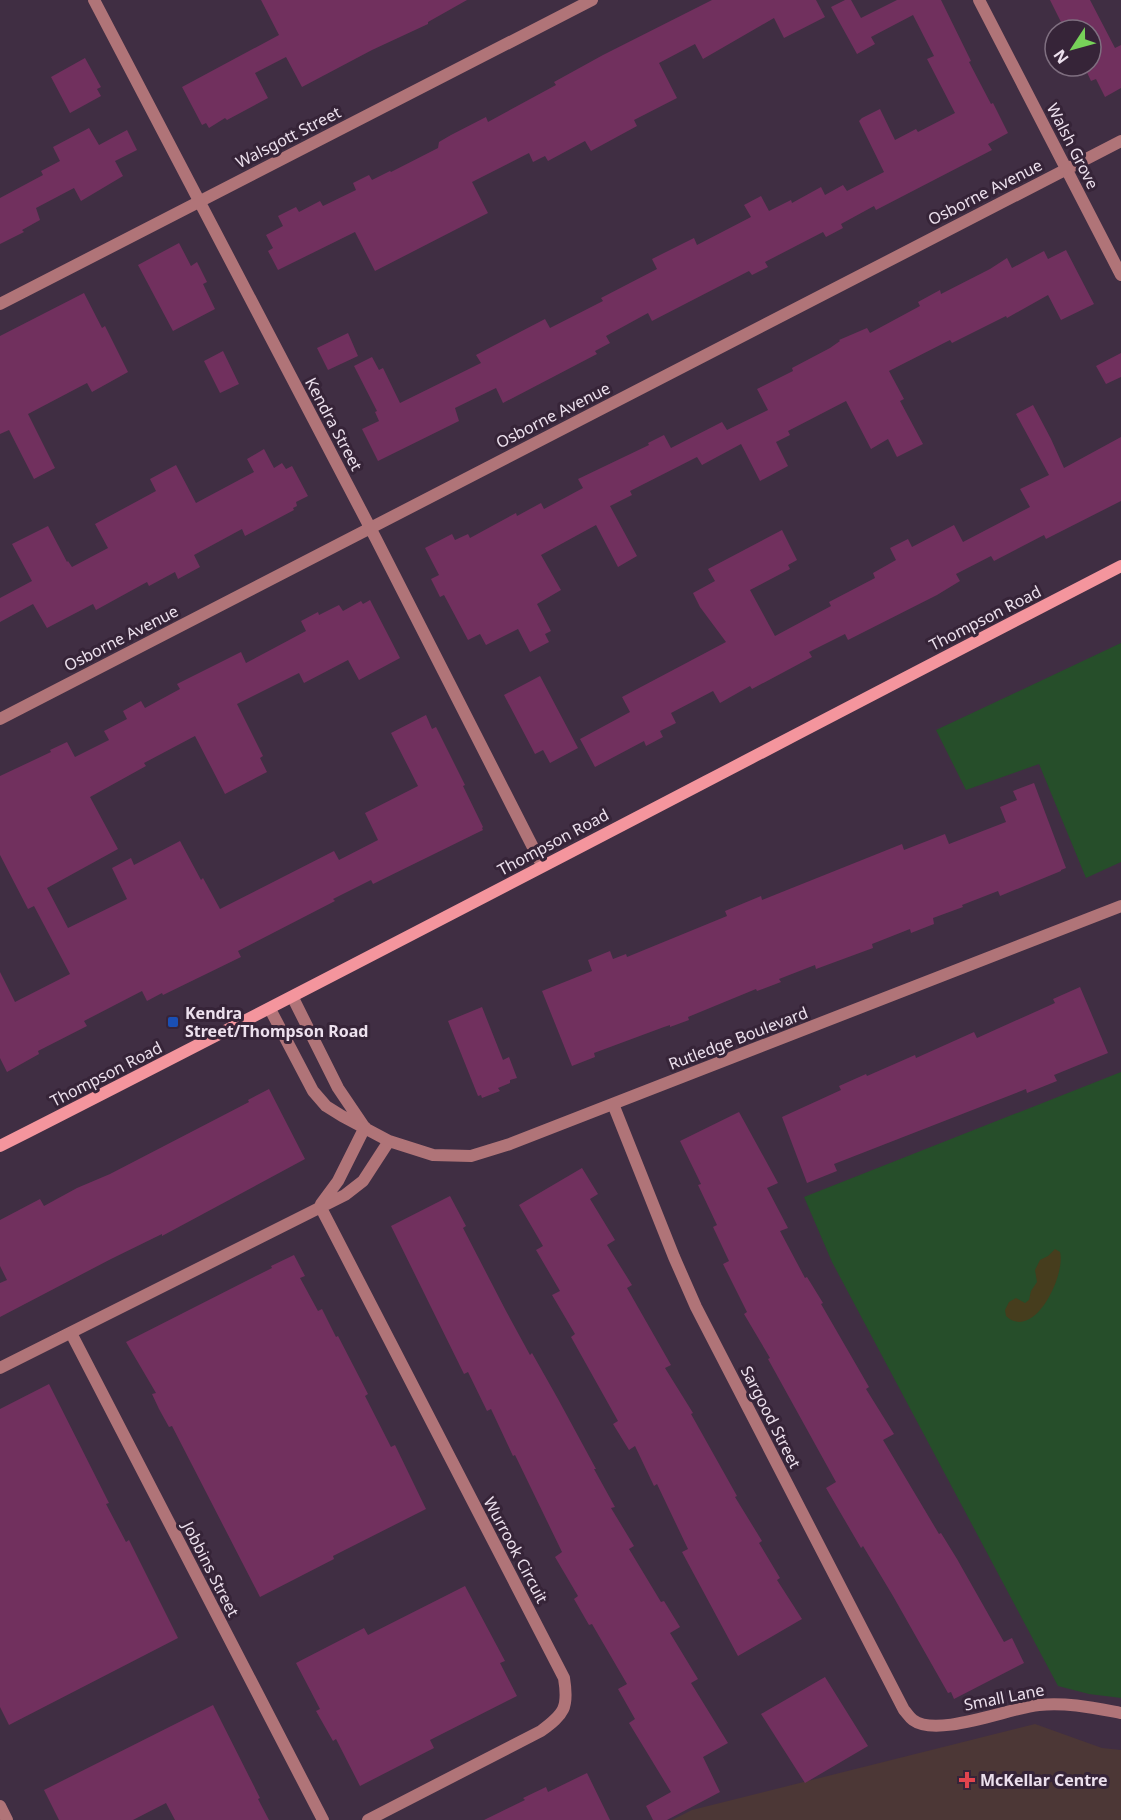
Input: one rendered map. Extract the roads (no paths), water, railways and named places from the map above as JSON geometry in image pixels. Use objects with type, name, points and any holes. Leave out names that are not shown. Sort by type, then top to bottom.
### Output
[{"type":"main road","name":"Thompson Road","points":[[0,1146],[293,998],[542,865],[1121,566]]},
{"type":"street","name":"Kendra Street","points":[[94,0],[369,527],[542,865]]},
{"type":"street","name":"Walsgott Street","points":[[0,304],[592,0]]},
{"type":"street","name":"Walsh Grove","points":[[979,0],[1121,275]]},
{"type":"street","name":"Osborne Avenue","points":[[0,719],[1121,141]]},
{"type":"street","name":"Rutledge Boulevard","points":[[270,1009],[313,1091],[326,1106],[389,1141],[433,1155],[471,1156],[510,1144],[1121,906]]},
{"type":"street","name":"Rutledge Boulevard","points":[[293,998],[338,1088],[365,1127]]},
{"type":"street","name":"Sargood Street","points":[[613,1104],[696,1307],[904,1710],[914,1721],[928,1726]]},
{"type":"street","points":[[320,1206],[338,1181],[365,1127]]},
{"type":"street","points":[[0,1368],[345,1195],[358,1185],[389,1141]]},
{"type":"street","name":"Wurrook Circuit","points":[[320,1206],[564,1678],[567,1692],[566,1705],[559,1718],[541,1731],[368,1820]]},
{"type":"street","name":"Jobbins Street","points":[[70,1333],[323,1820]]},
{"type":"street","name":"Small Lane","points":[[928,1726],[944,1726],[1036,1705],[1068,1705],[1121,1713]]},
{"type":"street","points":[[0,1806],[7,1820]]},
{"type":"place","name":"Kendra Street/Thompson Road","points":[[173,1022]]},
{"type":"place","name":"McKellar Centre","points":[[967,1780]]}]
